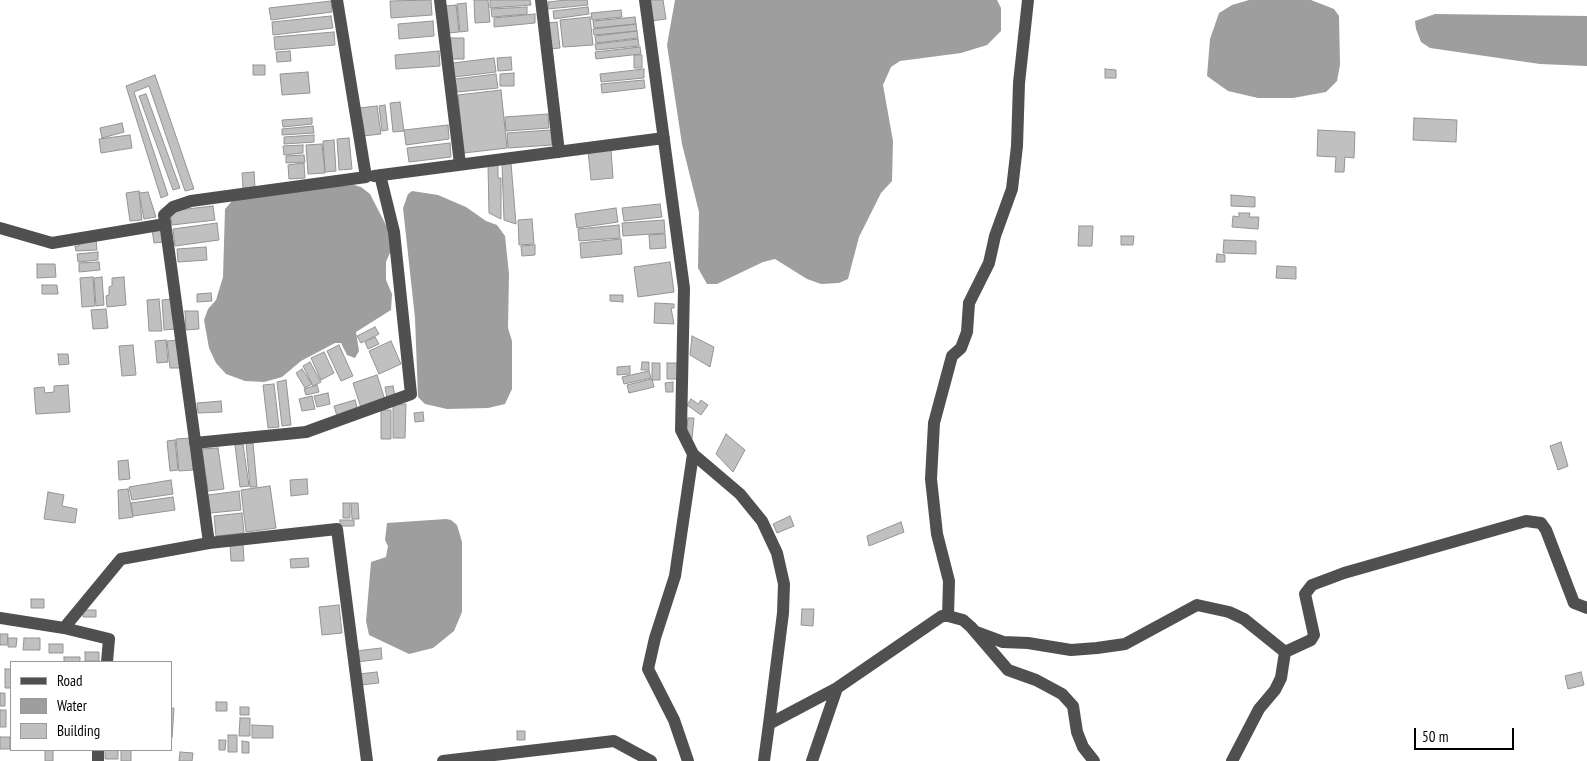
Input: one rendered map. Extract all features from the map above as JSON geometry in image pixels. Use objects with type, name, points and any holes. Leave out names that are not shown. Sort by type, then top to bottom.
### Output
[{"type":"street","points":[[337,0],[366,177]]},
{"type":"street","points":[[440,0],[460,164]]},
{"type":"street","points":[[541,0],[559,152]]},
{"type":"street","points":[[645,0],[684,288],[680,430],[693,454],[740,494],[762,521],[777,553],[784,584],[764,761]]},
{"type":"street","points":[[948,616],[949,581],[937,534],[931,479],[934,423],[952,356],[962,348],[967,332],[969,303],[989,263],[995,236],[1012,189],[1018,146],[1019,83],[1028,0]]},
{"type":"street","points":[[209,543],[164,214],[173,207],[191,201],[664,138]]},
{"type":"street","points":[[195,443],[306,432],[411,394],[394,232],[380,175]]},
{"type":"street","points":[[0,228],[52,243],[165,224]]},
{"type":"street","points":[[688,761],[674,720],[648,670],[655,638],[675,576],[693,454]]},
{"type":"street","points":[[1285,652],[1310,640],[1314,635],[1305,594],[1312,585],[1353,571],[1526,521],[1541,523],[1546,530],[1571,598],[1574,603],[1587,608]]},
{"type":"street","points":[[64,628],[121,559],[209,543],[337,529],[367,761]]},
{"type":"street","points":[[976,632],[1003,642],[1028,643],[1071,650],[1098,648],[1124,644],[1197,605],[1229,612],[1244,620],[1285,652]]},
{"type":"street","points":[[769,724],[837,688],[942,616],[948,616],[963,620],[976,632],[1008,670],[1062,694],[1073,706],[1077,732],[1083,747],[1094,761]]},
{"type":"street","points":[[0,618],[64,628],[109,639],[107,661]]},
{"type":"street","points":[[1232,761],[1259,709],[1275,690],[1281,678],[1285,652]]},
{"type":"street","points":[[812,761],[837,688]]},
{"type":"street","points":[[443,761],[614,741],[651,761]]},
{"type":"water","points":[[675,0],[997,0],[1001,8],[1001,31],[987,45],[961,53],[900,61],[891,67],[883,85],[893,141],[892,181],[881,193],[859,237],[848,279],[839,283],[821,284],[807,279],[775,259],[763,262],[717,284],[707,284],[698,268],[699,212],[682,144],[667,45]]},
{"type":"water","points":[[1249,0],[1311,0],[1334,9],[1339,16],[1340,65],[1337,81],[1326,92],[1293,98],[1258,98],[1228,91],[1207,76],[1210,39],[1219,13],[1232,5]]},
{"type":"water","points":[[1435,14],[1587,16],[1587,66],[1540,64],[1430,48],[1421,42],[1415,21]]},
{"type":"water","points":[[354,185],[361,187],[370,194],[390,233],[392,248],[386,262],[386,280],[392,294],[391,310],[356,332],[359,351],[355,358],[347,355],[341,343],[335,343],[301,361],[282,377],[264,382],[245,381],[226,374],[216,363],[209,348],[204,320],[208,309],[216,300],[223,277],[225,209],[232,201],[315,187]]},
{"type":"water","points":[[412,191],[438,195],[466,207],[486,221],[497,225],[505,236],[509,274],[508,328],[512,341],[512,389],[505,404],[488,408],[447,409],[425,404],[418,397],[415,318],[403,208],[408,194]]},
{"type":"water","points":[[451,520],[457,525],[462,542],[462,612],[454,631],[433,648],[409,654],[369,635],[366,621],[371,562],[386,557],[388,546],[385,540],[387,523]]},
{"type":"building","points":[[431,0],[432,15],[391,18],[390,1]]},
{"type":"building","points":[[474,0],[488,0],[490,22],[475,23]]},
{"type":"building","points":[[490,0],[530,0],[531,5],[490,8]]},
{"type":"building","points":[[587,0],[588,5],[548,9],[548,2]]},
{"type":"building","points":[[649,0],[663,0],[666,19],[651,21]]},
{"type":"building","points":[[331,1],[332,12],[271,20],[269,8]]},
{"type":"building","points":[[466,3],[468,31],[460,32],[457,4]]},
{"type":"building","points":[[456,5],[459,32],[448,33],[445,6]]},
{"type":"building","points":[[527,7],[527,14],[492,17],[491,9]]},
{"type":"building","points":[[588,7],[589,14],[554,19],[553,11]]},
{"type":"building","points":[[621,10],[622,17],[592,20],[591,13]]},
{"type":"building","points":[[535,14],[535,23],[494,27],[494,18]]},
{"type":"building","points":[[331,16],[333,28],[273,35],[272,22]]},
{"type":"building","points":[[590,17],[593,45],[563,47],[560,20]]},
{"type":"building","points":[[635,17],[636,24],[594,28],[593,21]]},
{"type":"building","points":[[433,21],[434,36],[399,39],[398,24]]},
{"type":"building","points":[[557,22],[560,48],[550,49],[547,23]]},
{"type":"building","points":[[636,24],[637,31],[594,35],[593,29]]},
{"type":"building","points":[[637,31],[638,38],[596,43],[595,36]]},
{"type":"building","points":[[334,32],[335,45],[275,50],[274,37]]},
{"type":"building","points":[[451,38],[464,38],[464,59],[451,59]]},
{"type":"building","points":[[638,39],[639,46],[596,50],[595,44]]},
{"type":"building","points":[[640,47],[641,54],[596,59],[595,52]]},
{"type":"building","points":[[290,51],[291,61],[277,62],[276,52]]},
{"type":"building","points":[[439,51],[440,66],[396,69],[395,55]]},
{"type":"building","points":[[634,55],[642,55],[642,68],[634,68]]},
{"type":"building","points":[[511,57],[512,70],[498,71],[497,58]]},
{"type":"building","points":[[494,58],[496,72],[454,77],[453,63]]},
{"type":"building","points":[[253,65],[265,65],[265,75],[253,75]]},
{"type":"building","points":[[644,69],[644,78],[601,82],[600,74]]},
{"type":"building","points":[[1105,69],[1116,70],[1116,78],[1105,78]]},
{"type":"building","points":[[308,72],[310,93],[282,95],[280,74]]},
{"type":"building","points":[[514,73],[514,86],[500,86],[500,74]]},
{"type":"building","points":[[496,74],[498,88],[457,92],[455,79]]},
{"type":"building","points":[[155,75],[194,189],[185,191],[149,86],[134,92],[168,195],[161,198],[126,86]]},
{"type":"building","points":[[644,80],[645,88],[602,93],[601,84]]},
{"type":"building","points":[[501,90],[507,148],[464,153],[458,95]]},
{"type":"building","points":[[146,94],[180,188],[173,190],[139,96]]},
{"type":"building","points":[[400,102],[404,131],[393,132],[390,103]]},
{"type":"building","points":[[385,105],[388,130],[382,131],[379,106]]},
{"type":"building","points":[[377,106],[381,134],[363,136],[359,108]]},
{"type":"building","points":[[548,114],[549,128],[506,131],[505,117]]},
{"type":"building","points":[[312,118],[312,124],[283,127],[282,120]]},
{"type":"building","points":[[1414,118],[1457,120],[1456,142],[1413,140]]},
{"type":"building","points":[[122,123],[124,132],[102,138],[100,128]]},
{"type":"building","points":[[448,125],[449,139],[406,145],[404,130]]},
{"type":"building","points":[[313,126],[314,133],[282,135],[282,129]]},
{"type":"building","points":[[551,130],[552,145],[508,148],[507,133]]},
{"type":"building","points":[[1318,130],[1355,132],[1354,158],[1345,157],[1344,172],[1335,172],[1336,157],[1317,156]]},
{"type":"building","points":[[130,135],[132,148],[101,153],[99,139]]},
{"type":"building","points":[[314,135],[314,142],[284,144],[284,137]]},
{"type":"building","points":[[349,138],[352,169],[339,170],[337,139]]},
{"type":"building","points":[[334,140],[336,171],[325,172],[323,141]]},
{"type":"building","points":[[450,143],[451,157],[409,162],[407,148]]},
{"type":"building","points":[[322,144],[325,173],[308,174],[306,145]]},
{"type":"building","points":[[303,145],[303,153],[284,155],[283,146]]},
{"type":"building","points":[[611,150],[613,178],[591,180],[588,151]]},
{"type":"building","points":[[304,155],[305,162],[286,163],[286,156]]},
{"type":"building","points":[[304,163],[305,178],[289,179],[288,165]]},
{"type":"building","points":[[511,163],[516,224],[504,220],[502,164]]},
{"type":"building","points":[[488,164],[498,164],[498,178],[501,178],[501,219],[489,213]]},
{"type":"building","points":[[254,172],[255,187],[243,188],[242,173]]},
{"type":"building","points":[[139,191],[142,220],[130,221],[126,193]]},
{"type":"building","points":[[148,192],[156,217],[144,219],[139,193]]},
{"type":"building","points":[[1231,195],[1255,197],[1255,207],[1231,206]]},
{"type":"building","points":[[660,204],[662,217],[624,221],[622,208]]},
{"type":"building","points":[[213,206],[215,220],[172,225],[170,211]]},
{"type":"building","points":[[616,208],[618,222],[577,228],[575,214]]},
{"type":"building","points":[[1239,213],[1250,213],[1249,217],[1259,217],[1258,229],[1232,227],[1233,216],[1239,217]]},
{"type":"building","points":[[532,219],[534,244],[519,245],[518,220]]},
{"type":"building","points":[[664,220],[665,233],[623,236],[622,223]]},
{"type":"building","points":[[217,223],[219,240],[175,246],[173,229]]},
{"type":"building","points":[[619,225],[620,238],[579,241],[578,229]]},
{"type":"building","points":[[1079,226],[1093,226],[1092,246],[1078,246]]},
{"type":"building","points":[[162,228],[163,242],[154,243],[152,229]]},
{"type":"building","points":[[665,234],[666,248],[650,249],[649,235]]},
{"type":"building","points":[[1121,236],[1134,236],[1133,245],[1121,245]]},
{"type":"building","points":[[96,239],[97,250],[76,251],[75,246],[79,246],[79,240]]},
{"type":"building","points":[[621,239],[622,254],[581,258],[580,243]]},
{"type":"building","points":[[1224,240],[1256,241],[1256,254],[1223,253]]},
{"type":"building","points":[[535,245],[535,255],[522,256],[521,246]]},
{"type":"building","points":[[206,247],[207,260],[178,262],[177,249]]},
{"type":"building","points":[[98,252],[98,260],[78,262],[77,254]]},
{"type":"building","points":[[1217,254],[1225,255],[1225,262],[1216,262]]},
{"type":"building","points":[[99,262],[100,270],[79,272],[79,263]]},
{"type":"building","points":[[670,262],[674,292],[638,297],[634,267]]},
{"type":"building","points":[[37,264],[55,264],[56,277],[37,278]]},
{"type":"building","points":[[1277,266],[1296,267],[1296,279],[1276,278]]},
{"type":"building","points":[[93,277],[95,306],[82,307],[80,278]]},
{"type":"building","points":[[102,277],[104,305],[96,306],[94,278]]},
{"type":"building","points":[[124,277],[126,305],[107,307],[106,296],[109,295],[109,287],[112,286],[112,278]]},
{"type":"building","points":[[42,285],[57,285],[58,294],[42,294]]},
{"type":"building","points":[[211,293],[212,301],[197,302],[197,294]]},
{"type":"building","points":[[610,295],[623,295],[623,302],[610,301]]},
{"type":"building","points":[[159,299],[162,331],[149,331],[147,300]]},
{"type":"building","points":[[173,299],[175,329],[164,330],[162,300]]},
{"type":"building","points":[[655,303],[674,304],[674,308],[671,308],[674,324],[654,323]]},
{"type":"building","points":[[106,309],[108,328],[93,329],[91,310]]},
{"type":"building","points":[[185,311],[198,311],[199,329],[186,330]]},
{"type":"building","points":[[375,327],[379,334],[361,343],[357,336]]},
{"type":"building","points":[[692,336],[714,347],[710,367],[690,355]]},
{"type":"building","points":[[375,337],[379,344],[368,349],[365,342]]},
{"type":"building","points":[[166,340],[168,362],[157,363],[155,341]]},
{"type":"building","points":[[178,340],[180,368],[170,368],[167,341]]},
{"type":"building","points":[[391,341],[401,364],[379,374],[369,351]]},
{"type":"building","points":[[133,345],[136,375],[122,376],[119,346]]},
{"type":"building","points":[[339,345],[353,376],[341,381],[327,351]]},
{"type":"building","points":[[324,352],[334,373],[321,380],[311,358]]},
{"type":"building","points":[[58,354],[68,354],[69,364],[59,365]]},
{"type":"building","points":[[310,362],[321,382],[313,386],[303,366]]},
{"type":"building","points":[[642,362],[649,362],[649,370],[641,370]]},
{"type":"building","points":[[652,363],[660,363],[660,380],[652,380]]},
{"type":"building","points":[[667,363],[679,363],[679,379],[667,379]]},
{"type":"building","points":[[630,366],[630,374],[617,375],[617,367]]},
{"type":"building","points":[[302,369],[312,384],[305,388],[296,373]]},
{"type":"building","points":[[649,371],[651,378],[624,384],[622,377]]},
{"type":"building","points":[[377,375],[385,400],[361,408],[353,383]]},
{"type":"building","points":[[652,379],[654,387],[629,393],[627,385]]},
{"type":"building","points":[[286,380],[291,425],[282,426],[277,382]]},
{"type":"building","points":[[673,382],[673,392],[666,392],[665,383]]},
{"type":"building","points":[[274,384],[279,427],[268,428],[263,385]]},
{"type":"building","points":[[68,385],[70,412],[36,414],[34,388],[44,387],[45,393],[54,392],[54,386]]},
{"type":"building","points":[[317,385],[319,392],[306,395],[304,389]]},
{"type":"building","points":[[393,386],[395,396],[387,398],[385,387]]},
{"type":"building","points":[[328,393],[330,404],[317,407],[314,396]]},
{"type":"building","points":[[312,396],[315,409],[302,411],[299,399]]},
{"type":"building","points":[[691,399],[698,404],[701,400],[708,405],[701,415],[687,405]]},
{"type":"building","points":[[355,400],[358,410],[337,416],[334,406]]},
{"type":"building","points":[[221,401],[222,412],[198,413],[197,403]]},
{"type":"building","points":[[393,404],[406,404],[405,438],[393,438]]},
{"type":"building","points":[[381,410],[391,410],[391,439],[381,439]]},
{"type":"building","points":[[423,412],[424,421],[415,422],[414,413]]},
{"type":"building","points":[[688,418],[694,418],[692,439],[686,438]]},
{"type":"building","points":[[726,434],[745,450],[733,472],[716,454]]},
{"type":"building","points":[[191,438],[193,470],[179,471],[176,439]]},
{"type":"building","points":[[175,440],[178,470],[170,471],[167,441]]},
{"type":"building","points":[[1561,442],[1568,466],[1558,470],[1550,446]]},
{"type":"building","points":[[246,443],[253,443],[257,487],[250,487]]},
{"type":"building","points":[[243,444],[249,486],[240,487],[235,445]]},
{"type":"building","points":[[218,448],[224,489],[208,491],[202,449]]},
{"type":"building","points":[[128,460],[130,479],[119,480],[118,461]]},
{"type":"building","points":[[307,479],[308,494],[291,496],[290,480]]},
{"type":"building","points":[[171,480],[173,494],[132,500],[129,487]]},
{"type":"building","points":[[270,486],[276,528],[246,532],[241,490]]},
{"type":"building","points":[[128,489],[133,517],[119,519],[118,490]]},
{"type":"building","points":[[239,491],[241,510],[210,513],[208,495]]},
{"type":"building","points":[[48,492],[64,495],[62,506],[77,509],[75,523],[44,519]]},
{"type":"building","points":[[173,497],[175,510],[133,516],[131,503]]},
{"type":"building","points":[[343,503],[350,503],[350,518],[343,518]]},
{"type":"building","points":[[351,503],[358,503],[359,519],[352,519]]},
{"type":"building","points":[[242,513],[244,533],[216,536],[214,516]]},
{"type":"building","points":[[790,516],[794,526],[777,533],[773,524]]},
{"type":"building","points":[[340,520],[354,520],[354,526],[340,526]]},
{"type":"building","points":[[901,522],[904,532],[869,546],[867,536]]},
{"type":"building","points":[[230,544],[243,544],[244,561],[231,561]]},
{"type":"building","points":[[308,558],[309,567],[291,568],[290,559]]},
{"type":"building","points":[[31,599],[44,599],[44,608],[31,608]]},
{"type":"building","points":[[339,605],[342,633],[322,635],[319,607]]},
{"type":"building","points":[[802,609],[814,609],[813,626],[801,625]]},
{"type":"building","points":[[83,610],[96,610],[96,617],[83,617]]},
{"type":"building","points":[[0,634],[8,634],[7,645],[0,645]]},
{"type":"building","points":[[8,638],[17,638],[16,647],[8,647]]},
{"type":"building","points":[[24,638],[40,638],[40,650],[23,650]]},
{"type":"building","points":[[49,644],[63,644],[63,653],[49,653]]},
{"type":"building","points":[[381,648],[382,659],[357,662],[356,651]]},
{"type":"building","points":[[85,652],[99,652],[99,661],[85,661]]},
{"type":"building","points":[[64,657],[80,657],[80,661],[64,661]]},
{"type":"building","points":[[5,669],[10,669],[10,688],[5,688]]},
{"type":"building","points":[[377,672],[379,683],[361,685],[359,674]]},
{"type":"building","points":[[1581,672],[1584,685],[1568,689],[1565,676]]},
{"type":"building","points":[[0,693],[5,693],[5,706],[0,706]]},
{"type":"building","points":[[216,702],[227,702],[227,711],[216,711]]},
{"type":"building","points":[[240,707],[249,707],[249,715],[240,715]]},
{"type":"building","points":[[172,708],[174,708],[172,738]]},
{"type":"building","points":[[0,710],[6,710],[6,727],[0,727]]},
{"type":"building","points":[[240,718],[250,718],[250,736],[239,736]]},
{"type":"building","points":[[252,725],[273,726],[273,738],[252,738]]},
{"type":"building","points":[[517,731],[525,731],[525,740],[517,740]]},
{"type":"building","points":[[228,735],[237,735],[237,752],[228,752]]},
{"type":"building","points":[[0,737],[10,737],[10,749],[0,749]]},
{"type":"building","points":[[219,740],[226,740],[225,750],[219,750]]},
{"type":"building","points":[[242,741],[249,742],[249,753],[242,753]]},
{"type":"building","points":[[45,751],[53,751],[53,761],[45,761]]},
{"type":"building","points":[[105,751],[118,751],[118,759],[105,759]]},
{"type":"building","points":[[121,751],[131,751],[131,761],[121,761]]},
{"type":"building","points":[[180,752],[193,753],[192,761],[179,761]]}]
